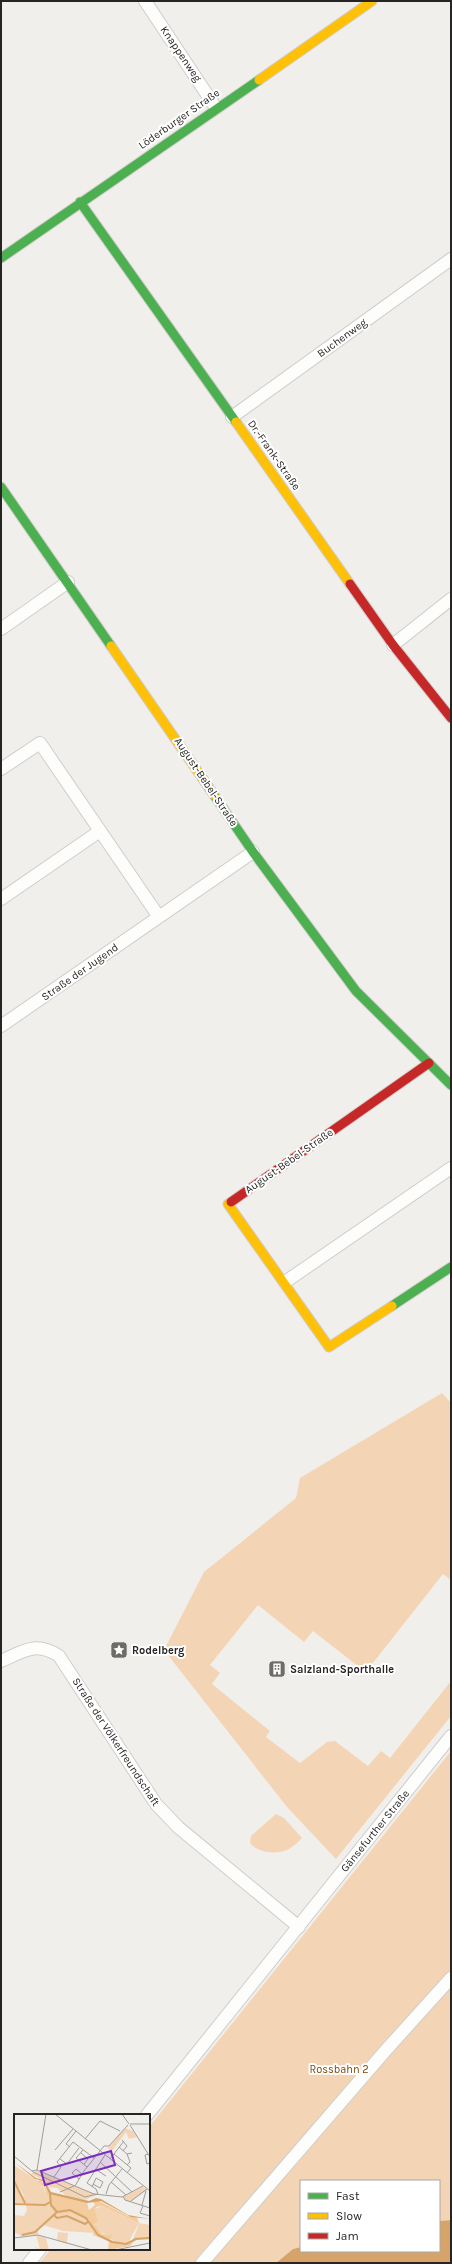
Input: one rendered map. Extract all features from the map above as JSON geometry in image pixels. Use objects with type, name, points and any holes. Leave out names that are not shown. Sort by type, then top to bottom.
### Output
[{"type":"street","name":"Knappenweg","points":[[145,1],[216,108]]},
{"type":"street","name":"Löderburger Straße","points":[[1,258],[372,1]]},
{"type":"street","name":"Dr.-Frank-Straße","points":[[80,202],[393,645],[451,718]]},
{"type":"street","name":"Buchenweg","points":[[232,417],[451,259]]},
{"type":"street","name":"August-Bebel-Straße","points":[[1,487],[253,852],[356,990],[451,1085]]},
{"type":"street","points":[[1,629],[68,582]]},
{"type":"street","points":[[393,645],[451,599]]},
{"type":"street","points":[[1,769],[40,743],[159,917]]},
{"type":"street","points":[[1,900],[100,831]]},
{"type":"street","name":"Straße der Jugend","points":[[1,1026],[253,852]]},
{"type":"street","name":"August-Bebel-Straße","points":[[429,1063],[228,1204],[285,1282],[329,1347],[451,1267]]},
{"type":"street","points":[[285,1282],[451,1168]]},
{"type":"street","name":"Straße der Völkerfreundschaft","points":[[1,1661],[33,1648],[46,1648],[59,1656],[156,1804],[178,1827],[299,1927]]},
{"type":"street","name":"Gänsefurther Straße","points":[[148,2114],[451,1736]]},
{"type":"street","points":[[202,2263],[451,1978]]},
{"type":"street","points":[[29,2263],[39,2250]]},
{"type":"green space","points":[[442,1393],[451,1403],[451,1580],[443,1574],[369,1668],[378,1675],[368,1674],[313,1631],[304,1642],[258,1605],[210,1665],[220,1673],[212,1684],[270,1731],[266,1737],[300,1763],[327,1742],[335,1741],[368,1766],[381,1751],[390,1758],[451,1681],[451,1716],[336,1859],[287,1807],[164,1650],[204,1572],[296,1498],[300,1478]]},
{"type":"green space","name":"Rossbahn 2","points":[[451,1751],[451,2220],[440,2221],[440,2180],[300,2180],[300,2247],[293,2249],[276,2263],[39,2263],[50,2250],[150,2250],[150,2126]]},
{"type":"green space","points":[[276,1814],[284,1818],[302,1838],[293,1847],[279,1852],[263,1851],[253,1846],[250,1843],[251,1836]]},
{"type":"shaded area","points":[[451,2220],[451,2263],[276,2263],[293,2249],[300,2247],[300,2252],[440,2252],[440,2221]]},
{"type":"traffic: fast","points":[[1,258],[259,80]]},
{"type":"traffic: fast","points":[[80,202],[236,422]]},
{"type":"traffic: fast","points":[[1,487],[111,646]]},
{"type":"traffic: fast","points":[[214,795],[253,852],[356,991],[451,1085]]},
{"type":"traffic: fast","points":[[392,1306],[451,1267]]},
{"type":"traffic: slow","points":[[259,80],[372,1]]},
{"type":"traffic: slow","points":[[236,422],[350,584]]},
{"type":"traffic: slow","points":[[111,646],[214,795]]},
{"type":"traffic: slow","points":[[231,1202],[228,1204],[329,1347],[392,1306]]},
{"type":"traffic: jam","points":[[350,584],[393,645],[451,718]]},
{"type":"traffic: jam","points":[[231,1202],[429,1063]]},
{"type":"place","name":"Rodelberg","points":[[119,1650]]},
{"type":"place","name":"Salzland-Sporthalle","points":[[277,1669]]}]
